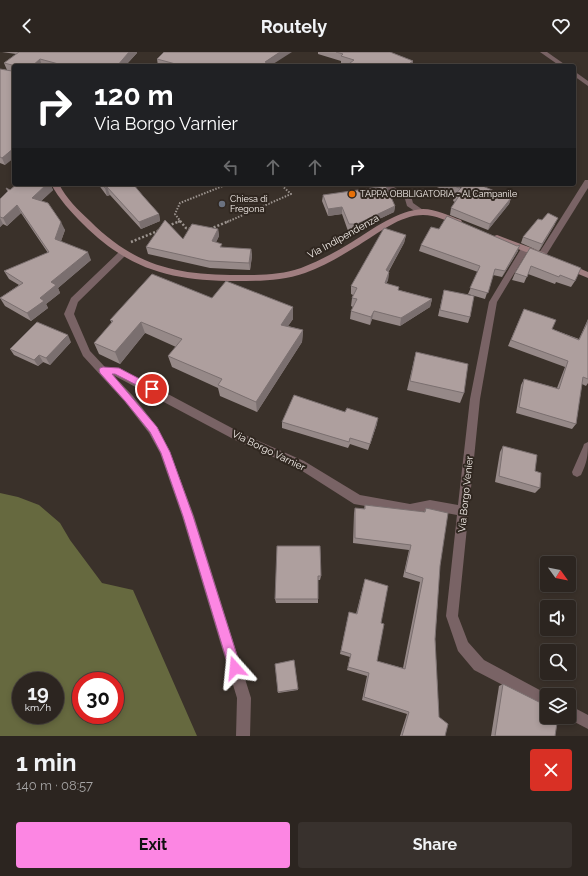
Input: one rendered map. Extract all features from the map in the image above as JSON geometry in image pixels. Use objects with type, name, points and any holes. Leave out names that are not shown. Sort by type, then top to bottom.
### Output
[{"type":"main road","name":"Via Indipendenza","points":[[56,186],[90,227],[122,254],[136,262],[159,270],[210,278],[254,278],[289,274],[314,266],[396,220],[422,212],[442,216],[469,226]]},
{"type":"main road","points":[[490,235],[588,275]]},
{"type":"street","points":[[543,52],[561,64]]},
{"type":"street","points":[[576,75],[588,84]]},
{"type":"street","points":[[542,255],[588,182]]},
{"type":"street","points":[[386,186],[408,198],[410,204],[422,212]]},
{"type":"street","name":"Via Borgo Venier","points":[[525,248],[493,302],[475,399],[452,616],[463,646],[479,665],[540,697]]},
{"type":"street","points":[[122,254],[74,300],[69,314],[86,354],[103,370],[128,399],[153,430],[166,452],[188,516],[244,698],[243,736]]},
{"type":"street","name":"Via Borgo Varnier","points":[[103,370],[116,371],[241,438],[295,461],[358,500],[410,509],[430,505],[463,511]]},
{"type":"street","points":[[577,472],[588,447]]},
{"type":"street","points":[[576,716],[588,722]]},
{"type":"path","points":[[192,229],[186,228],[175,214],[180,203],[223,186]]},
{"type":"path","points":[[204,231],[291,194],[282,186]]},
{"type":"path","points":[[131,242],[180,221]]},
{"type":"green space","points":[[0,493],[18,497],[39,505],[60,523],[70,540],[102,583],[133,590],[197,736],[0,736]]},
{"type":"building","points":[[19,52],[129,52],[119,64],[59,64],[40,59],[34,64],[12,65],[4,63]]},
{"type":"building","points":[[164,52],[280,52],[265,62],[270,64],[176,64],[157,59]]},
{"type":"building","points":[[336,52],[390,52],[413,61],[409,64],[349,64],[354,60],[341,56],[343,54]]},
{"type":"building","points":[[0,69],[12,71],[12,150],[2,158],[0,157]]},
{"type":"building","points":[[15,186],[45,186],[32,198],[48,203],[61,222],[55,239],[88,252],[51,282],[56,285],[40,298],[44,301],[27,313],[0,298],[23,283],[4,271],[49,252],[17,205],[3,218],[0,217],[0,199],[8,191],[6,188],[10,190]]},
{"type":"building","points":[[103,186],[135,186],[159,214],[139,222],[107,187],[105,188]]},
{"type":"building","points":[[386,186],[395,206],[357,224],[349,224],[342,207],[328,209],[323,195]]},
{"type":"building","points":[[462,186],[483,186],[511,198],[490,224],[451,208],[459,196],[455,195]]},
{"type":"building","points":[[548,213],[558,218],[542,244],[523,237],[538,219],[542,220]]},
{"type":"building","points":[[447,216],[517,246],[520,245],[505,271],[495,269],[488,293],[470,288],[480,266],[421,245],[431,227],[439,229]]},
{"type":"building","points":[[165,220],[183,239],[192,224],[218,229],[212,241],[222,244],[220,247],[251,249],[249,263],[209,261],[146,247]]},
{"type":"building","points":[[384,228],[406,235],[386,270],[389,272],[385,283],[399,287],[398,290],[432,299],[401,318],[374,311],[371,317],[351,311],[357,299],[352,298],[357,288],[351,286]]},
{"type":"building","points":[[530,248],[581,268],[575,281],[560,275],[559,277],[531,266],[527,277],[515,273]]},
{"type":"building","points":[[152,274],[212,298],[226,281],[293,307],[281,325],[303,330],[256,402],[218,385],[222,379],[168,356],[182,339],[141,322],[115,352],[94,343],[113,321],[110,320]]},
{"type":"building","points":[[444,290],[474,296],[470,317],[440,310]]},
{"type":"building","points":[[524,309],[556,320],[552,329],[579,340],[588,321],[588,379],[583,377],[576,424],[519,407],[524,379],[559,389],[568,361],[511,340]]},
{"type":"building","points":[[37,322],[68,335],[46,358],[39,355],[34,360],[10,349]]},
{"type":"building","points":[[416,352],[468,364],[464,393],[410,381]]},
{"type":"building","points":[[294,395],[345,412],[347,408],[378,418],[370,444],[350,438],[349,442],[282,422]]},
{"type":"building","points":[[503,446],[537,455],[535,471],[541,473],[540,488],[499,476]]},
{"type":"building","points":[[365,505],[425,512],[426,508],[448,513],[440,566],[435,639],[439,717],[448,724],[445,736],[402,736],[409,712],[364,697],[369,673],[348,667],[351,654],[341,651],[349,612],[357,614],[365,579],[388,586],[381,623],[384,624],[377,661],[405,669],[423,578],[405,572],[411,545],[355,538],[355,508],[365,509]]},
{"type":"building","points":[[277,546],[320,546],[321,576],[318,576],[318,599],[275,599]]},
{"type":"building","points":[[294,660],[298,689],[278,692],[275,664]]},
{"type":"building","points":[[503,684],[540,702],[540,724],[557,724],[555,736],[495,736]]},
{"type":"place","name":"TAPPA OBBLIGATORIA - Al Campanile","points":[[352,194]]},
{"type":"place","name":"Chiesa di Fregona","points":[[222,204]]},
{"type":"route","points":[[152,389],[116,371],[103,370],[153,430],[166,452],[188,516],[210,592],[235,668]]}]
